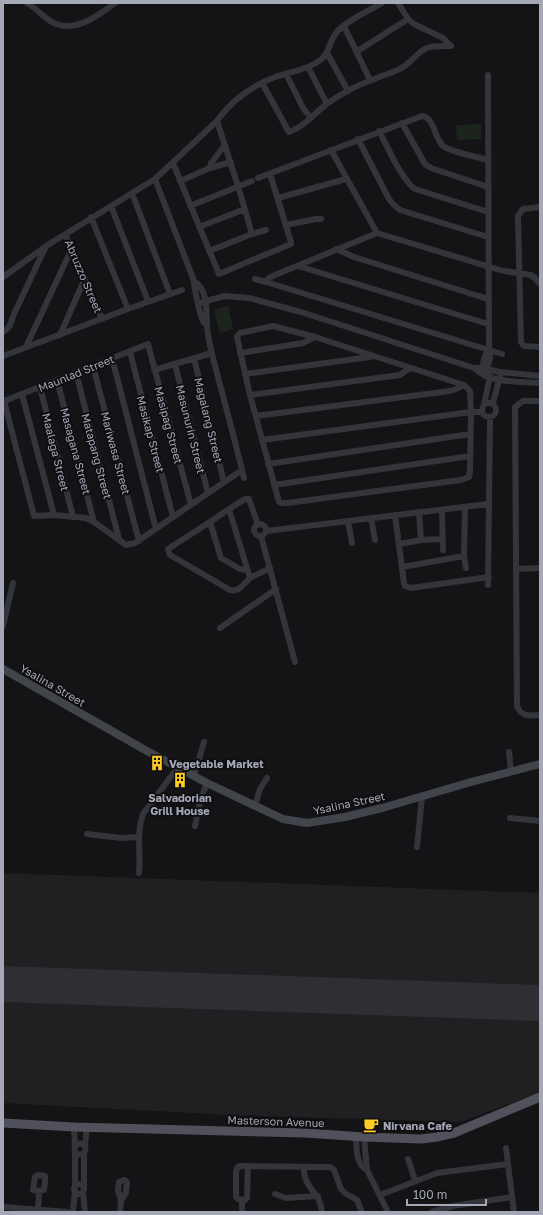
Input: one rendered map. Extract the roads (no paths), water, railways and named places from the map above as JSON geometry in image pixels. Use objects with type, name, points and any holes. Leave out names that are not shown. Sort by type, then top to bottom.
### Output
[{"type":"main road","name":"Masterson Avenue","points":[[3,1123],[87,1127],[305,1133],[421,1139],[454,1133],[540,1097]]},
{"type":"street","points":[[27,3],[58,25],[72,27],[93,18],[115,3]]},
{"type":"street","points":[[3,277],[46,246],[155,178],[217,121],[222,113],[234,102],[262,83],[315,63],[328,53],[336,33],[344,26],[382,3]]},
{"type":"street","points":[[262,83],[289,132],[299,128],[328,104],[348,91],[370,80],[408,65],[419,52],[432,46],[451,46],[443,38],[414,24],[408,19],[398,3]]},
{"type":"street","points":[[356,52],[408,19]]},
{"type":"street","points":[[344,26],[370,80]]},
{"type":"street","points":[[328,53],[348,91]]},
{"type":"street","points":[[308,66],[328,104]]},
{"type":"street","points":[[286,74],[300,103],[311,118]]},
{"type":"street","points":[[482,412],[488,382],[484,356],[488,350],[488,75]]},
{"type":"street","points":[[190,206],[255,179],[419,116],[425,116],[430,122],[437,137],[443,145],[450,149],[488,160]]},
{"type":"street","points":[[217,121],[246,209],[252,234]]},
{"type":"street","points":[[402,122],[425,164],[431,168],[488,188]]},
{"type":"street","points":[[380,131],[405,178],[411,186],[415,189],[488,212]]},
{"type":"street","points":[[358,139],[389,199],[400,210],[488,237]]},
{"type":"street","points":[[210,168],[211,163],[225,145]]},
{"type":"street","points":[[331,150],[377,233]]},
{"type":"street","points":[[180,181],[210,168],[231,162]]},
{"type":"street","points":[[173,163],[219,274],[289,245],[291,242],[270,174]]},
{"type":"street","points":[[155,178],[194,281],[200,315],[207,326]]},
{"type":"street","points":[[278,198],[346,179]]},
{"type":"street","points":[[132,193],[170,294]]},
{"type":"street","points":[[111,206],[148,301]]},
{"type":"street","points":[[540,208],[523,209],[518,216],[520,342],[524,346],[540,347]]},
{"type":"street","points":[[199,227],[246,209]]},
{"type":"street","points":[[91,217],[128,309]]},
{"type":"street","points":[[286,225],[316,219],[321,220]]},
{"type":"street","points":[[209,250],[266,230]]},
{"type":"street","points":[[266,282],[275,275],[377,233],[502,271],[531,275],[536,278],[540,284]]},
{"type":"street","name":"Abruzzo Street","points":[[65,234],[102,319]]},
{"type":"street","points":[[3,332],[8,329],[11,324],[14,314],[46,246]]},
{"type":"street","points":[[26,347],[72,248]]},
{"type":"street","points":[[336,249],[354,257],[488,299]]},
{"type":"street","points":[[298,266],[488,324]]},
{"type":"street","points":[[60,335],[85,278]]},
{"type":"street","points":[[255,279],[502,354]]},
{"type":"street","points":[[194,281],[200,285],[206,301],[208,319],[207,326],[212,353],[244,478]]},
{"type":"street","points":[[3,356],[148,301],[182,290]]},
{"type":"street","points":[[199,303],[226,296],[249,298],[301,312],[474,368],[486,372],[499,380],[540,383]]},
{"type":"street","points":[[275,326],[315,337],[373,357],[464,385],[470,391],[471,412],[469,477],[461,480],[282,503],[277,499],[250,395],[237,335],[250,330],[275,326]]},
{"type":"street","points":[[240,353],[303,344],[315,337]]},
{"type":"street","name":"Maunlad Street","points":[[4,401],[148,344]]},
{"type":"street","name":"Masipag Street","points":[[148,344],[191,505]]},
{"type":"street","name":"Masikap Street","points":[[130,352],[173,517]]},
{"type":"street","points":[[154,370],[212,353]]},
{"type":"street","points":[[245,374],[373,357]]},
{"type":"street","name":"Mariwasa Street","points":[[112,358],[156,529]]},
{"type":"street","name":"Magalang Street","points":[[194,358],[224,482]]},
{"type":"street","name":"Masunurin Street","points":[[174,364],[208,493]]},
{"type":"street","name":"Mariwasa Street","points":[[93,366],[139,541]]},
{"type":"street","points":[[250,395],[400,375],[410,368]]},
{"type":"street","points":[[486,372],[540,376]]},
{"type":"street","points":[[490,417],[494,415],[496,411],[496,407],[493,403],[500,372]]},
{"type":"street","name":"Matapang Street","points":[[76,373],[119,539]]},
{"type":"street","name":"Masagana Street","points":[[57,380],[94,522]]},
{"type":"street","points":[[256,416],[450,391],[456,390],[464,385]]},
{"type":"street","name":"Maalaga Street","points":[[40,387],[73,517]]},
{"type":"street","points":[[22,394],[54,515]]},
{"type":"street","points":[[540,400],[523,401],[515,408],[517,706],[522,714],[540,716]]},
{"type":"street","points":[[4,401],[34,516],[54,515],[86,518],[123,543],[129,545],[139,541],[242,470]]},
{"type":"street","points":[[484,405],[488,402],[493,403]]},
{"type":"street","points":[[262,440],[471,412],[482,412],[485,416],[490,417]]},
{"type":"street","points":[[488,584],[490,417]]},
{"type":"street","points":[[268,464],[470,434]]},
{"type":"street","points":[[274,485],[470,456]]},
{"type":"street","points":[[258,525],[249,499],[245,499],[168,549],[170,555],[233,591],[238,589],[250,578],[270,568]]},
{"type":"street","points":[[261,536],[266,531],[488,504]]},
{"type":"street","points":[[465,507],[464,556],[466,568]]},
{"type":"street","points":[[229,509],[250,578]]},
{"type":"street","points":[[442,510],[442,539],[444,550]]},
{"type":"street","points":[[419,512],[421,540]]},
{"type":"street","points":[[395,515],[405,586],[410,588],[489,577]]},
{"type":"street","points":[[372,518],[375,540]]},
{"type":"street","points":[[348,521],[352,543]]},
{"type":"street","points":[[210,522],[221,558],[240,569],[247,570]]},
{"type":"street","points":[[258,525],[263,525],[266,531]]},
{"type":"street","points":[[258,525],[254,532],[261,536]]},
{"type":"street","points":[[261,536],[295,662]]},
{"type":"street","points":[[399,544],[421,540],[442,539]]},
{"type":"street","points":[[402,567],[464,556]]},
{"type":"street","points":[[516,568],[540,568]]},
{"type":"street","points":[[3,626],[13,583]]},
{"type":"street","points":[[220,628],[276,589]]},
{"type":"street","name":"Ysalina Street","points":[[3,669],[147,751],[207,783],[283,819],[307,823],[345,817],[540,764]]},
{"type":"street","points":[[194,776],[204,742]]},
{"type":"street","points":[[509,752],[511,771]]},
{"type":"street","points":[[139,873],[138,837],[140,822],[143,814],[178,767]]},
{"type":"street","points":[[254,806],[260,789],[267,778]]},
{"type":"street","points":[[195,826],[201,798],[207,783]]},
{"type":"street","points":[[417,846],[422,797]]},
{"type":"street","points":[[510,818],[540,821]]},
{"type":"street","points":[[87,834],[122,838],[138,837]]},
{"type":"street","points":[[73,1212],[75,1189],[74,1126]]},
{"type":"street","points":[[85,1212],[83,1190],[84,1150],[87,1127]]},
{"type":"street","points":[[360,1137],[366,1154],[367,1170],[388,1212]]},
{"type":"street","points":[[360,1137],[358,1154],[359,1164],[367,1170]]},
{"type":"street","points":[[75,1149],[79,1144],[83,1145],[84,1150]]},
{"type":"street","points":[[506,1148],[514,1212]]},
{"type":"street","points":[[75,1149],[79,1155],[84,1150]]},
{"type":"street","points":[[358,1154],[366,1154]]},
{"type":"street","points":[[408,1159],[415,1180]]},
{"type":"street","points":[[380,1195],[415,1180],[444,1171],[508,1164]]},
{"type":"street","points":[[248,1166],[247,1198],[246,1200],[238,1199],[236,1197],[237,1168],[239,1166],[248,1166],[304,1167],[330,1167],[334,1170],[341,1189],[357,1200],[362,1212]]},
{"type":"street","points":[[304,1167],[306,1179],[318,1196],[321,1203],[322,1212]]},
{"type":"street","points":[[75,1189],[78,1194],[83,1190]]},
{"type":"street","points":[[39,1191],[39,1211]]},
{"type":"street","points":[[275,1194],[286,1198],[318,1196]]},
{"type":"street","points":[[432,1212],[453,1206],[512,1197]]},
{"type":"street","points":[[242,1200],[242,1212]]},
{"type":"street","points":[[120,1212],[121,1201]]},
{"type":"street","points":[[3,1207],[39,1211],[68,1212]]},
{"type":"place","name":"Vegetable Market","points":[[157,763]]},
{"type":"place","name":"Salvadorian Grill House","points":[[180,780]]},
{"type":"place","name":"Nirvana Cafe","points":[[371,1125]]}]
